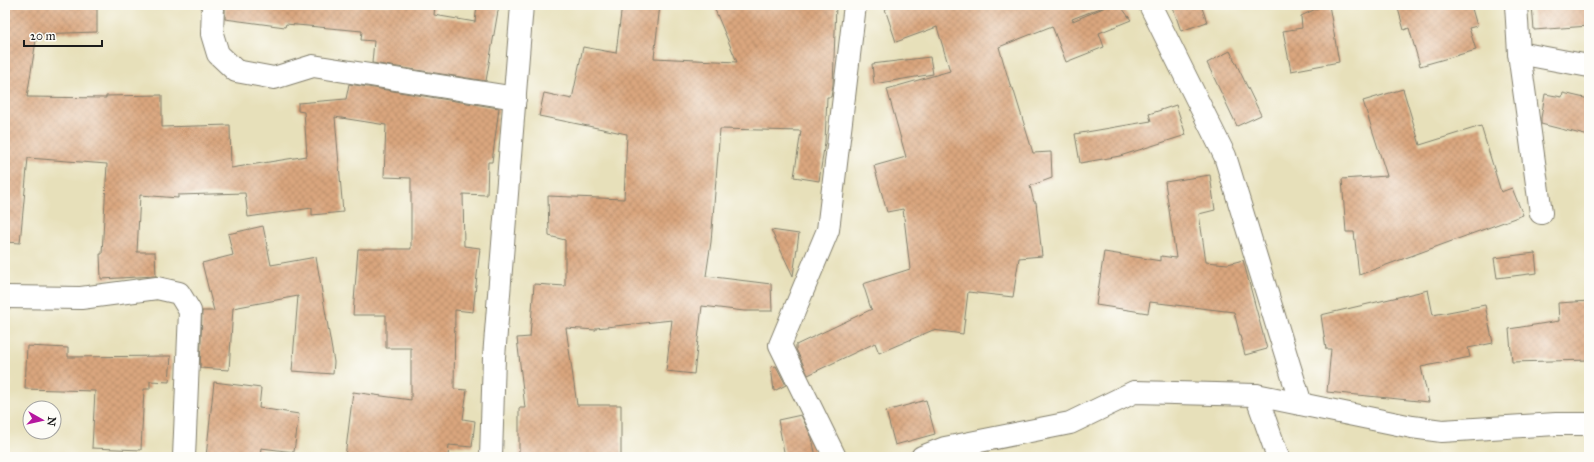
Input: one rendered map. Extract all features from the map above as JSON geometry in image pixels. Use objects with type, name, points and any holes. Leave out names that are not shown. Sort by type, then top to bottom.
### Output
[{"type":"street","points":[[213,5],[212,34],[218,54],[236,71],[274,78],[313,66],[515,98]]},
{"type":"street","points":[[491,457],[494,357],[522,5]]},
{"type":"street","points":[[835,457],[780,345],[828,230],[855,5]]},
{"type":"street","points":[[1150,5],[1225,156],[1301,404]]},
{"type":"street","points":[[1516,5],[1519,53],[1541,213]]},
{"type":"street","points":[[1519,53],[1589,66]]},
{"type":"street","points":[[5,297],[81,298],[157,288],[179,293],[190,311],[184,457]]},
{"type":"street","points":[[922,457],[945,453],[1070,423],[1134,392],[1256,395],[1412,427],[1442,431],[1556,424],[1589,424]]},
{"type":"street","points":[[1256,395],[1278,457]]},
{"type":"building","points":[[5,5],[97,5],[97,32],[37,34],[27,97],[106,98],[106,96],[162,95],[162,127],[230,125],[231,168],[307,156],[304,112],[298,111],[298,103],[346,99],[349,84],[499,108],[492,162],[488,162],[487,195],[463,194],[464,246],[480,248],[473,312],[455,310],[454,389],[467,390],[463,419],[475,421],[472,447],[449,445],[448,457],[345,457],[353,392],[411,400],[411,348],[386,348],[386,315],[353,315],[358,249],[411,249],[411,178],[384,177],[386,125],[335,117],[343,212],[312,215],[312,208],[248,217],[245,193],[178,195],[178,198],[140,195],[137,252],[155,252],[156,276],[101,279],[100,254],[102,254],[107,164],[28,158],[20,243],[5,242]]},
{"type":"building","points":[[225,5],[435,5],[434,15],[475,22],[477,5],[499,5],[486,81],[372,63],[374,41],[361,40],[362,31],[286,24],[285,27],[225,19]]},
{"type":"building","points":[[622,5],[660,5],[654,58],[737,62],[713,5],[836,5],[833,85],[831,97],[827,97],[825,142],[819,181],[794,177],[801,131],[720,129],[711,242],[706,276],[771,284],[772,311],[744,311],[702,306],[694,374],[666,371],[672,320],[596,328],[596,330],[566,328],[577,405],[621,405],[621,457],[519,457],[519,408],[525,408],[517,338],[530,337],[534,284],[565,286],[565,240],[549,236],[548,196],[624,199],[627,134],[539,116],[544,93],[572,99],[583,47],[616,53]]},
{"type":"building","points":[[896,5],[1103,5],[1103,7],[1072,19],[1073,21],[1110,5],[1120,5],[1131,20],[1099,33],[1104,47],[1066,62],[1052,26],[999,47],[1033,153],[1051,152],[1052,178],[1030,186],[1034,202],[1036,202],[1042,256],[1019,258],[1013,297],[968,292],[963,334],[933,330],[879,353],[875,343],[808,375],[796,349],[796,345],[872,309],[863,284],[910,269],[903,209],[887,212],[874,166],[906,157],[887,89],[950,71],[937,27],[896,42],[885,9]]},
{"type":"building","points":[[1172,5],[1201,5],[1207,22],[1181,31]]},
{"type":"building","points":[[1324,5],[1329,5],[1339,62],[1291,71],[1283,31],[1302,28],[1301,16]]},
{"type":"building","points":[[1397,5],[1471,5],[1477,26],[1469,28],[1476,50],[1420,66],[1409,28],[1404,30]]},
{"type":"building","points":[[1532,5],[1589,5],[1589,26],[1534,30]]},
{"type":"building","points":[[1230,51],[1261,115],[1237,126],[1207,63]]},
{"type":"building","points":[[930,57],[933,74],[874,84],[872,64]]},
{"type":"building","points":[[1403,89],[1420,145],[1481,126],[1501,192],[1512,188],[1523,215],[1359,275],[1354,232],[1346,232],[1342,179],[1387,176],[1363,101]]},
{"type":"building","points":[[1563,93],[1589,99],[1589,136],[1541,124],[1545,94],[1562,97]]},
{"type":"building","points":[[1176,105],[1186,135],[1120,156],[1080,163],[1075,134],[1151,121],[1149,114]]},
{"type":"building","points":[[1210,175],[1215,210],[1199,214],[1206,262],[1228,264],[1243,260],[1267,349],[1245,355],[1234,312],[1150,302],[1148,313],[1096,305],[1104,252],[1161,261],[1161,256],[1176,258],[1165,182]]},
{"type":"building","points":[[263,226],[271,265],[316,257],[334,362],[333,374],[292,371],[298,296],[233,308],[229,370],[200,368],[202,311],[214,311],[202,263],[233,255],[228,234]]},
{"type":"building","points":[[771,230],[799,234],[793,276]]},
{"type":"building","points":[[1535,253],[1537,273],[1497,278],[1494,258]]},
{"type":"building","points":[[1428,290],[1433,315],[1485,305],[1493,343],[1468,348],[1470,357],[1421,367],[1429,402],[1327,392],[1331,349],[1326,349],[1321,315]]},
{"type":"building","points":[[1589,301],[1589,360],[1512,362],[1509,329],[1559,321],[1558,303]]},
{"type":"building","points":[[27,346],[68,348],[68,357],[171,356],[169,382],[150,381],[150,389],[144,389],[141,450],[92,448],[95,391],[25,389]]},
{"type":"building","points":[[776,366],[786,385],[774,391],[771,367]]},
{"type":"building","points":[[214,382],[261,388],[259,408],[299,414],[294,452],[261,448],[260,457],[206,457]]},
{"type":"building","points":[[926,400],[935,434],[895,445],[886,411]]},
{"type":"building","points":[[801,415],[812,438],[816,457],[785,457],[778,420]]}]
